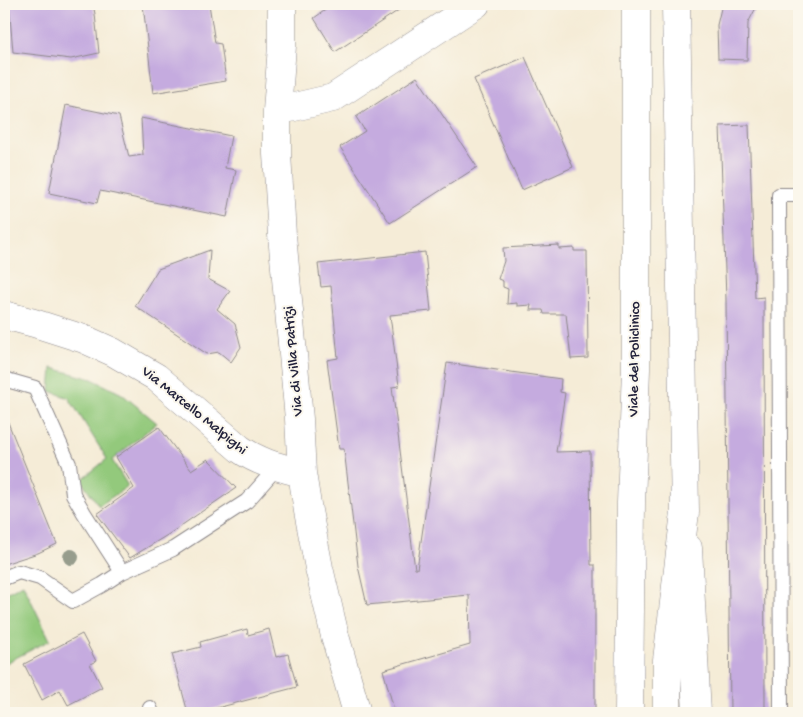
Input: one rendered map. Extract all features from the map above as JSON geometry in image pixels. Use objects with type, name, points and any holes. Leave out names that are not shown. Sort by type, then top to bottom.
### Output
[{"type":"street","name":"Via di Villa Patrizi","points":[[282,4],[277,154],[282,235],[299,420],[290,470],[308,511],[319,568],[357,713]]},
{"type":"street","points":[[278,111],[333,98],[476,4]]},
{"type":"street","name":"Viale del Policlinico","points":[[629,713],[631,503],[636,369],[636,4]]},
{"type":"street","points":[[680,8],[685,512],[698,713]]},
{"type":"street","name":"Via Marcello Malpighi","points":[[4,315],[84,339],[113,352],[156,377],[251,457],[290,470]]},
{"type":"street","points":[[667,713],[667,660],[685,512]]},
{"type":"lane","points":[[781,713],[780,195],[799,195]]},
{"type":"lane","points":[[4,382],[7,380],[35,388],[69,464],[73,494],[122,572]]},
{"type":"lane","points":[[4,578],[19,572],[40,578],[73,601],[122,572],[173,549],[247,501],[290,470]]},
{"type":"green space","points":[[52,368],[92,379],[122,394],[157,423],[112,460],[128,486],[99,506],[81,480],[107,459],[69,398],[50,391]]},
{"type":"green space","points":[[23,584],[50,640],[4,664],[4,594]]},
{"type":"building","points":[[9,4],[93,4],[99,53],[71,59],[13,52]]},
{"type":"building","points":[[143,4],[209,4],[215,43],[221,44],[226,81],[153,93]]},
{"type":"building","points":[[334,4],[408,4],[335,52],[314,18]]},
{"type":"building","points":[[722,4],[758,4],[748,23],[747,60],[718,59],[717,25]]},
{"type":"building","points":[[525,57],[573,167],[522,190],[474,79]]},
{"type":"building","points":[[417,77],[477,167],[390,223],[340,147],[365,131],[356,117]]},
{"type":"building","points":[[66,105],[119,116],[129,157],[143,155],[141,118],[231,136],[225,168],[236,170],[227,217],[100,191],[97,203],[49,193]]},
{"type":"building","points":[[749,125],[755,298],[764,297],[765,713],[730,713],[726,299],[720,126]]},
{"type":"building","points":[[559,245],[559,249],[574,248],[574,251],[587,251],[588,358],[571,359],[566,314],[544,314],[543,310],[530,310],[531,305],[517,306],[517,303],[507,304],[508,289],[503,287],[503,281],[498,279],[504,261],[503,248]]},
{"type":"building","points":[[210,250],[208,279],[230,291],[217,309],[235,324],[241,347],[231,362],[219,352],[207,354],[135,306],[158,269]]},
{"type":"building","points":[[425,252],[431,311],[390,315],[399,386],[392,387],[415,569],[417,569],[447,363],[561,379],[560,392],[565,393],[556,452],[590,451],[591,565],[595,565],[595,713],[395,713],[383,670],[470,645],[469,595],[367,605],[358,566],[344,449],[339,449],[327,360],[338,358],[331,286],[321,287],[318,264]]},
{"type":"building","points":[[4,415],[57,544],[38,553],[4,564]]},
{"type":"building","points":[[159,427],[191,470],[208,459],[236,488],[130,558],[97,514],[134,488],[116,457]]},
{"type":"building","points":[[247,629],[248,635],[269,629],[276,657],[288,654],[297,687],[198,713],[188,713],[172,654],[201,647],[200,642]]},
{"type":"building","points":[[82,634],[96,661],[90,664],[102,687],[68,705],[60,690],[42,700],[24,664]]}]
